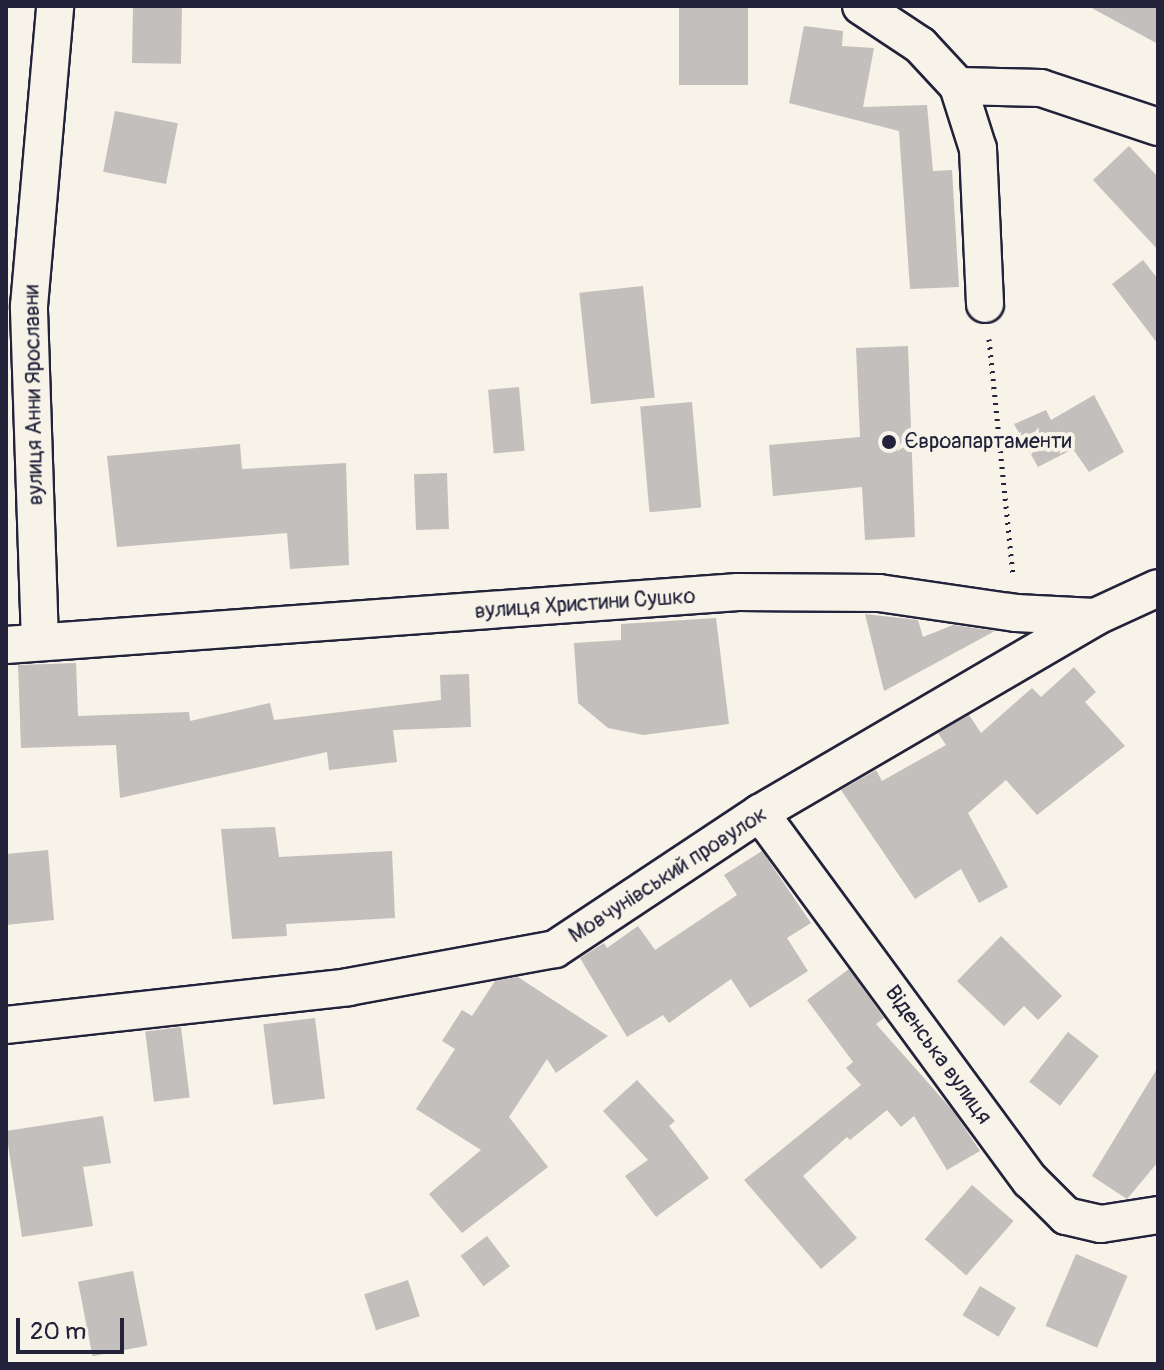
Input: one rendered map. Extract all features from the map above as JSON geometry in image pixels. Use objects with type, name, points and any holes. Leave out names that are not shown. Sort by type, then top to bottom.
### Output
[{"type":"street","name":"вулиця Анни Ярославни","points":[[23,643],[29,306],[55,6]]},
{"type":"street","points":[[861,6],[920,45],[958,86],[978,149],[985,304]]},
{"type":"street","points":[[958,86],[1041,88],[1158,127]]},
{"type":"street","name":"вулиця Христини Сушко","points":[[23,643],[738,592],[879,593],[1016,613],[1095,617],[1158,588]]},
{"type":"street","name":"Мовчунівський провулок","points":[[6,1025],[348,987],[555,949],[760,813],[1095,617]]},
{"type":"street","name":"Віденська вулиця","points":[[760,813],[1030,1180],[1066,1216],[1101,1224],[1158,1215]]},
{"type":"path","points":[[985,304],[1016,613]]},
{"type":"building","points":[[133,6],[182,7],[181,64],[132,63]]},
{"type":"building","points":[[679,6],[748,6],[748,85],[679,85]]},
{"type":"building","points":[[1088,6],[1158,6],[1158,44]]},
{"type":"building","points":[[804,26],[843,31],[842,46],[874,48],[863,107],[927,105],[933,171],[952,170],[959,287],[910,289],[899,131],[789,103]]},
{"type":"building","points":[[115,111],[178,123],[166,184],[103,172]]},
{"type":"building","points":[[1129,146],[1158,177],[1158,250],[1093,180]]},
{"type":"building","points":[[1143,260],[1158,279],[1158,344],[1112,284]]},
{"type":"building","points":[[643,286],[655,397],[591,404],[579,293]]},
{"type":"building","points":[[908,346],[915,537],[865,540],[862,487],[773,496],[769,445],[860,437],[856,348]]},
{"type":"building","points":[[519,387],[525,451],[494,453],[488,390]]},
{"type":"building","points":[[1094,395],[1124,452],[1089,472],[1073,449],[1038,467],[1014,424],[1046,410],[1051,420]]},
{"type":"building","points":[[692,402],[701,508],[649,512],[640,407]]},
{"type":"building","points":[[240,444],[242,469],[346,463],[349,565],[290,569],[287,533],[117,547],[107,456]]},
{"type":"building","points":[[447,473],[449,529],[416,530],[414,474]]},
{"type":"building","points":[[865,614],[918,620],[923,637],[953,625],[995,631],[884,691]]},
{"type":"building","points":[[716,618],[729,724],[643,735],[608,728],[578,703],[574,643],[621,640],[621,624]]},
{"type":"building","points":[[76,663],[78,716],[189,712],[190,721],[270,703],[274,720],[441,700],[440,675],[469,674],[471,727],[393,730],[397,762],[329,770],[327,752],[120,798],[116,745],[21,748],[18,665]]},
{"type":"building","points":[[1074,667],[1096,692],[1085,702],[1125,746],[1037,815],[1006,780],[968,813],[1008,887],[979,903],[961,869],[915,899],[841,790],[876,770],[882,781],[946,745],[938,733],[969,715],[981,733],[1032,688],[1041,697]]},
{"type":"building","points":[[275,827],[279,857],[392,851],[395,918],[286,924],[287,936],[232,939],[221,829]]},
{"type":"building","points":[[48,850],[54,920],[6,925],[6,854]]},
{"type":"building","points":[[762,851],[811,923],[787,938],[808,971],[750,1008],[731,979],[669,1023],[663,1015],[627,1037],[580,958],[604,943],[607,948],[638,926],[655,950],[737,895],[724,875]]},
{"type":"building","points":[[1001,936],[1062,996],[1038,1020],[1024,1006],[1004,1026],[957,981]]},
{"type":"building","points":[[849,969],[884,1018],[876,1024],[954,1112],[980,1151],[947,1170],[914,1116],[901,1127],[887,1110],[850,1140],[847,1137],[803,1176],[857,1238],[821,1269],[744,1180],[861,1085],[846,1068],[853,1062],[807,1000]]},
{"type":"building","points":[[518,977],[608,1036],[556,1073],[547,1059],[509,1117],[548,1167],[462,1233],[429,1194],[481,1150],[416,1109],[455,1049],[442,1041],[462,1010],[472,1016],[495,981]]},
{"type":"building","points":[[315,1018],[325,1098],[273,1105],[263,1024]]},
{"type":"building","points":[[181,1027],[190,1097],[154,1102],[145,1031]]},
{"type":"building","points":[[1068,1032],[1099,1056],[1060,1106],[1029,1082]]},
{"type":"building","points":[[1158,1067],[1158,1162],[1127,1199],[1092,1176]]},
{"type":"building","points":[[637,1080],[675,1121],[669,1126],[709,1178],[656,1217],[625,1176],[648,1160],[603,1111]]},
{"type":"building","points":[[103,1116],[111,1163],[83,1167],[93,1226],[22,1237],[6,1131]]},
{"type":"building","points":[[972,1185],[1014,1221],[966,1275],[925,1239]]},
{"type":"building","points":[[487,1236],[510,1266],[484,1286],[461,1256]]},
{"type":"building","points":[[1076,1254],[1128,1276],[1097,1348],[1046,1326]]},
{"type":"building","points":[[133,1271],[148,1346],[93,1356],[78,1282]]},
{"type":"building","points":[[408,1280],[420,1316],[376,1330],[364,1294]]},
{"type":"building","points":[[980,1286],[1016,1308],[998,1337],[962,1315]]},
{"type":"place","name":"Євроапартаменти","points":[[889,442]]}]
